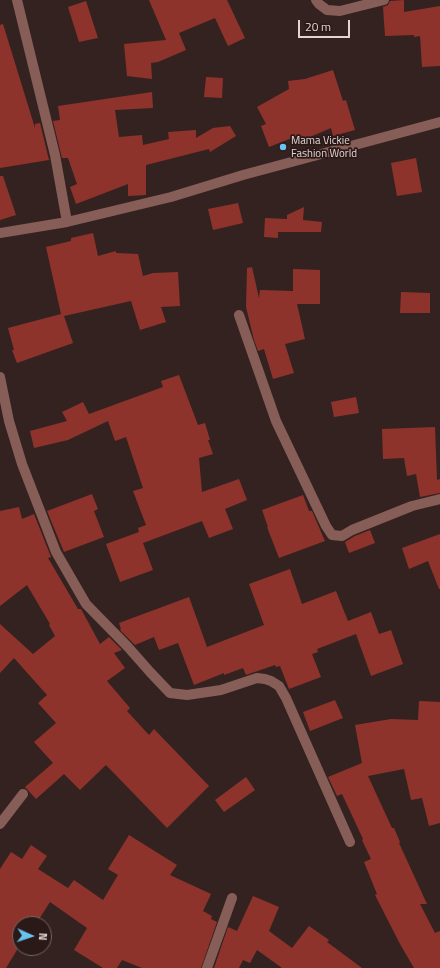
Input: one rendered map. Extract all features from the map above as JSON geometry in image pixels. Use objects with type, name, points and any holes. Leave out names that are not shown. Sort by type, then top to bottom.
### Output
[{"type":"street","points":[[17,0],[55,155],[67,222]]},
{"type":"street","points":[[316,0],[328,10],[340,11],[384,0]]},
{"type":"street","points":[[0,233],[67,222],[170,197],[251,173],[440,122]]},
{"type":"street","points":[[239,315],[276,421],[326,526],[332,535],[342,536],[352,530],[412,506],[440,499]]},
{"type":"street","points":[[0,377],[9,421],[25,471],[56,552],[86,604],[170,693],[187,695],[221,690],[257,678],[271,681],[279,686],[286,698],[350,842]]},
{"type":"street","points":[[0,824],[23,794]]},
{"type":"street","points":[[207,968],[232,898]]},
{"type":"building","points":[[149,0],[227,0],[245,38],[228,46],[215,18],[179,33],[186,50],[158,62],[151,63],[152,79],[127,76],[124,44],[166,40]]},
{"type":"building","points":[[404,0],[404,12],[440,6],[440,66],[422,67],[420,36],[385,36],[383,7],[388,5],[390,1]]},
{"type":"building","points":[[86,1],[98,38],[79,42],[68,7]]},
{"type":"building","points":[[3,24],[35,128],[35,124],[40,123],[49,160],[0,168],[0,25]]},
{"type":"building","points":[[333,70],[343,101],[346,100],[355,130],[333,136],[331,128],[298,142],[297,136],[269,147],[261,126],[266,124],[257,107],[289,89],[288,81],[305,79]]},
{"type":"building","points":[[206,77],[223,78],[222,98],[204,97]]},
{"type":"building","points":[[152,92],[153,108],[115,110],[119,137],[142,135],[143,145],[169,139],[168,132],[196,130],[196,138],[213,128],[230,126],[236,136],[210,152],[209,149],[146,165],[146,195],[128,196],[128,184],[76,204],[70,187],[77,184],[68,158],[62,158],[53,121],[60,120],[58,106]]},
{"type":"building","points":[[416,158],[422,192],[397,196],[391,163]]},
{"type":"building","points":[[0,176],[3,176],[16,215],[0,220]]},
{"type":"building","points":[[238,203],[243,223],[213,230],[208,209]]},
{"type":"building","points":[[304,207],[303,220],[322,222],[321,232],[278,232],[278,238],[264,237],[265,218],[287,219],[287,215]]},
{"type":"building","points":[[93,233],[98,256],[116,251],[116,253],[138,254],[143,276],[153,273],[178,272],[180,306],[161,307],[166,322],[140,330],[131,301],[64,316],[73,343],[17,363],[12,350],[14,350],[8,328],[61,314],[46,247],[71,241],[71,238]]},
{"type":"building","points":[[252,267],[259,298],[260,290],[293,291],[293,269],[320,270],[320,304],[297,304],[305,339],[285,344],[294,373],[273,379],[264,349],[258,351],[246,307],[247,268]]},
{"type":"building","points":[[401,292],[430,293],[430,313],[400,313]]},
{"type":"building","points":[[179,375],[198,425],[205,423],[210,440],[208,440],[213,454],[199,458],[202,492],[239,479],[247,500],[225,509],[233,529],[209,538],[202,521],[143,543],[153,570],[120,582],[106,544],[139,532],[138,528],[146,525],[133,491],[143,488],[126,437],[115,441],[108,421],[68,440],[34,448],[30,431],[67,421],[62,412],[83,402],[89,414],[163,387],[161,381]]},
{"type":"building","points":[[356,397],[359,413],[334,417],[331,402]]},
{"type":"building","points":[[435,427],[437,480],[440,479],[440,493],[420,497],[416,474],[407,476],[404,458],[383,459],[382,429]]},
{"type":"building","points":[[92,494],[98,509],[94,511],[104,537],[64,552],[47,511]]},
{"type":"building","points":[[303,495],[309,511],[312,511],[325,541],[279,558],[262,510]]},
{"type":"building","points":[[19,507],[22,519],[34,514],[51,557],[48,558],[78,609],[81,609],[100,644],[109,637],[122,650],[114,653],[125,668],[107,681],[130,708],[127,711],[149,735],[154,729],[209,786],[167,828],[106,765],[80,790],[64,774],[36,799],[25,787],[53,763],[34,742],[56,723],[38,703],[47,695],[14,658],[0,673],[0,624],[33,654],[55,636],[49,625],[50,624],[27,585],[0,606],[0,511]]},
{"type":"building","points":[[370,530],[375,543],[349,553],[345,542]]},
{"type":"building","points":[[440,534],[439,589],[428,561],[409,569],[402,548]]},
{"type":"building","points":[[290,569],[302,604],[336,591],[348,621],[371,612],[379,634],[391,630],[403,664],[371,676],[356,634],[317,649],[318,652],[312,654],[321,677],[289,689],[280,666],[276,667],[275,665],[246,675],[243,668],[224,675],[224,673],[194,685],[178,643],[159,650],[154,637],[135,645],[120,630],[119,623],[189,597],[207,647],[264,625],[249,584]]},
{"type":"building","points":[[335,700],[343,718],[310,731],[303,712]]},
{"type":"building","points":[[419,701],[440,702],[440,823],[429,826],[422,798],[411,800],[404,769],[368,776],[392,828],[394,828],[400,842],[399,843],[427,904],[420,904],[435,933],[440,931],[440,968],[414,968],[375,895],[377,894],[364,862],[371,859],[362,840],[363,839],[342,794],[337,796],[328,777],[362,763],[355,725],[391,719],[418,720]]},
{"type":"building","points":[[246,777],[255,790],[224,812],[215,800]]},
{"type":"building","points":[[129,835],[177,865],[170,875],[211,894],[203,911],[212,916],[211,919],[217,922],[201,968],[142,968],[122,960],[117,968],[103,968],[74,950],[87,928],[50,902],[41,916],[12,916],[12,956],[13,956],[6,968],[0,968],[0,869],[11,852],[22,859],[31,845],[47,856],[38,869],[68,888],[74,880],[103,900],[118,875],[108,869]]},
{"type":"building","points":[[253,896],[279,907],[269,931],[292,948],[309,926],[329,940],[327,942],[362,968],[282,968],[257,950],[250,963],[243,960],[239,968],[214,968],[228,927],[237,931]]},
{"type":"place","name":"Mama Vickie Fashion World","points":[[283,147]]}]
